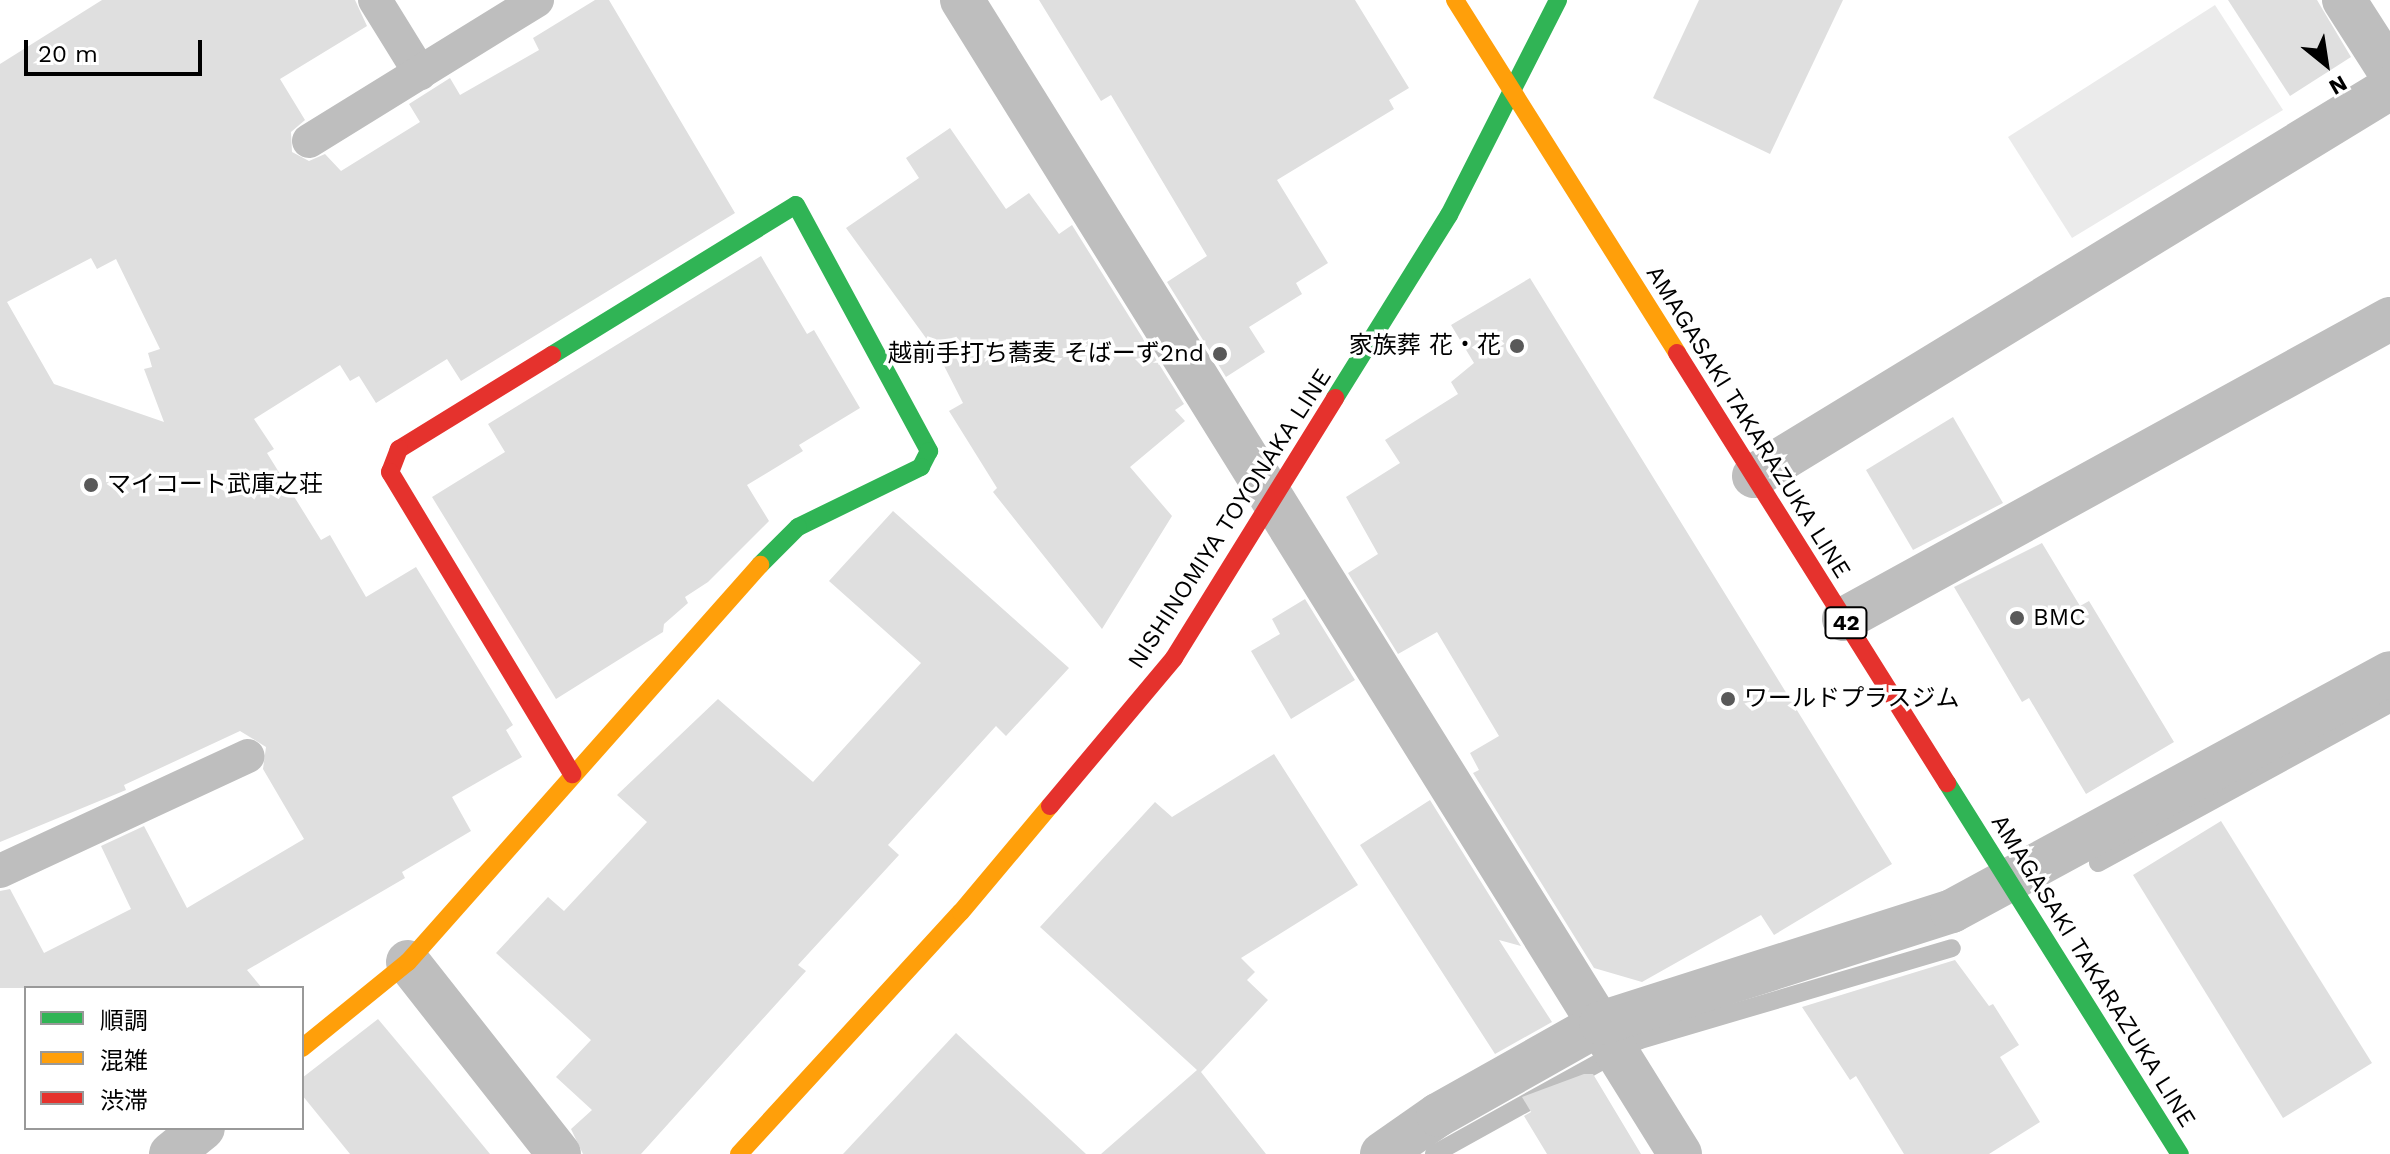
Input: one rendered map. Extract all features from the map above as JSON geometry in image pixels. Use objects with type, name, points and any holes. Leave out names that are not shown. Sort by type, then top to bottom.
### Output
[{"type":"main road","name":"AMAGASAKI TAKARAZUKA LINE","points":[[1455,0],[1511,94],[2180,1154]]},
{"type":"main road","name":"NISHINOMIYA TOYONAKA LINE","points":[[739,1154],[961,912],[1155,681],[1273,503],[1449,215],[1558,0]]},
{"type":"main road","points":[[304,1046],[408,962],[572,774],[715,610],[798,527],[921,467],[929,451],[796,205],[399,449],[390,472],[400,492],[572,774]]},
{"type":"street","points":[[962,0],[1680,1154]]},
{"type":"street","points":[[2344,0],[2390,72]]},
{"type":"street","points":[[1754,476],[2390,88]]},
{"type":"street","points":[[1844,619],[2390,319]]},
{"type":"street","points":[[1382,1154],[1438,1115],[1612,1042],[1952,911],[2390,673]]},
{"type":"street","points":[[408,962],[559,1154]]},
{"type":"street","points":[[171,1154],[201,1130]]},
{"type":"lane","points":[[375,0],[420,73]]},
{"type":"lane","points":[[309,141],[537,0]]},
{"type":"lane","points":[[0,871],[248,756]]},
{"type":"shaded area","points":[[2215,5],[2283,110],[2072,238],[2008,137]]},
{"type":"building","points":[[102,0],[355,0],[367,26],[280,79],[305,120],[291,132],[292,152],[309,161],[325,154],[341,171],[420,122],[409,104],[450,78],[460,95],[539,50],[533,38],[595,0],[609,0],[735,213],[461,381],[447,359],[376,403],[359,376],[350,381],[340,365],[254,419],[274,449],[267,453],[321,540],[330,535],[366,597],[416,567],[513,725],[506,730],[522,757],[452,797],[471,831],[402,872],[405,878],[247,970],[260,986],[0,988],[0,891],[10,889],[44,953],[131,909],[101,846],[144,826],[187,908],[304,839],[263,769],[266,747],[240,731],[124,785],[126,790],[0,842],[0,64]],"holes":[[[91,258],[97,269],[116,259],[160,349],[148,353],[152,367],[144,369],[164,422],[54,384],[7,302]]]},
{"type":"building","points":[[1039,0],[1355,0],[1409,88],[1389,100],[1394,109],[1277,180],[1328,263],[1296,283],[1302,294],[1249,327],[1265,352],[1226,377],[1167,282],[1207,256],[1111,95],[1101,101]]},
{"type":"building","points":[[1699,0],[1843,0],[1770,154],[1653,98]]},
{"type":"building","points":[[2228,0],[2317,0],[2351,57],[2290,96]]},
{"type":"building","points":[[950,128],[1006,209],[1029,193],[1059,234],[1072,225],[1184,404],[1175,410],[1185,421],[1130,467],[1172,516],[1102,629],[993,492],[997,488],[949,411],[963,403],[939,356],[846,228],[919,178],[906,158]]},
{"type":"building","points":[[761,256],[807,334],[814,330],[860,408],[799,445],[803,451],[747,485],[769,521],[708,582],[685,597],[688,603],[664,624],[663,632],[556,699],[432,497],[505,452],[488,424]]},
{"type":"building","points":[[1530,278],[1892,864],[1774,935],[1761,915],[1642,982],[1594,968],[1473,773],[1479,770],[1470,753],[1499,736],[1437,632],[1398,654],[1348,573],[1378,554],[1346,497],[1400,463],[1385,440],[1458,394],[1451,382],[1474,363],[1451,325]]},
{"type":"building","points":[[1953,417],[2003,503],[1913,550],[1866,470]]},
{"type":"building","points":[[893,511],[1069,668],[1006,736],[996,726],[888,845],[899,855],[798,965],[806,971],[641,1154],[583,1154],[571,1129],[592,1110],[556,1077],[591,1040],[496,953],[548,897],[564,911],[647,822],[617,795],[718,699],[813,782],[921,663],[829,581]]},
{"type":"building","points":[[2042,543],[2080,606],[2089,601],[2174,742],[2086,794],[2029,698],[2022,702],[1954,587]]},
{"type":"building","points":[[1305,599],[1355,680],[1291,719],[1251,651],[1280,634],[1272,619]]},
{"type":"building","points":[[1274,754],[1358,885],[1241,958],[1255,972],[1247,980],[1268,1000],[1201,1072],[1266,1154],[1101,1154],[1197,1070],[1040,927],[1155,802],[1172,817]]},
{"type":"building","points":[[1430,800],[1521,946],[1499,940],[1552,1022],[1495,1054],[1360,845]]},
{"type":"building","points":[[2221,821],[2372,1063],[2283,1118],[2133,875]]},
{"type":"building","points":[[1955,960],[1989,1006],[1993,1004],[2019,1045],[2000,1057],[2040,1122],[1989,1154],[1904,1154],[1856,1076],[1850,1080],[1802,1007]]},
{"type":"building","points":[[378,1019],[490,1154],[350,1154],[304,1097],[304,1076]]},
{"type":"building","points":[[956,1033],[1086,1154],[843,1154]]},
{"type":"building","points":[[1584,1074],[1593,1074],[1641,1154],[1547,1154],[1524,1116],[1531,1112],[1522,1097]]},
{"type":"waterway","points":[[2098,863],[2390,704]]},
{"type":"waterway","points":[[1434,1154],[1640,1040],[1952,948]]},
{"type":"traffic: fast","points":[[1335,398],[1449,215],[1558,0]]},
{"type":"traffic: fast","points":[[552,355],[796,205],[929,451],[921,467],[798,527],[760,565]]},
{"type":"traffic: fast","points":[[1947,783],[2180,1154]]},
{"type":"traffic: slow","points":[[1455,0],[1677,353]]},
{"type":"traffic: slow","points":[[304,1046],[408,962],[760,565]]},
{"type":"traffic: slow","points":[[739,1154],[961,912],[1050,806]]},
{"type":"traffic: jam","points":[[1677,353],[1947,783]]},
{"type":"traffic: jam","points":[[552,355],[399,449],[390,472],[572,774]]},
{"type":"traffic: jam","points":[[1050,806],[1174,658],[1335,398]]},
{"type":"place","name":"家族葬 花・花","points":[[1517,346]]},
{"type":"place","name":"越前手打ち蕎麦 そばーず2nd","points":[[1220,354]]},
{"type":"place","name":"マイコート武庫之荘","points":[[91,485]]},
{"type":"place","name":"BMC","points":[[2017,618]]},
{"type":"place","name":"ワールドプラスジム","points":[[1728,699]]}]
